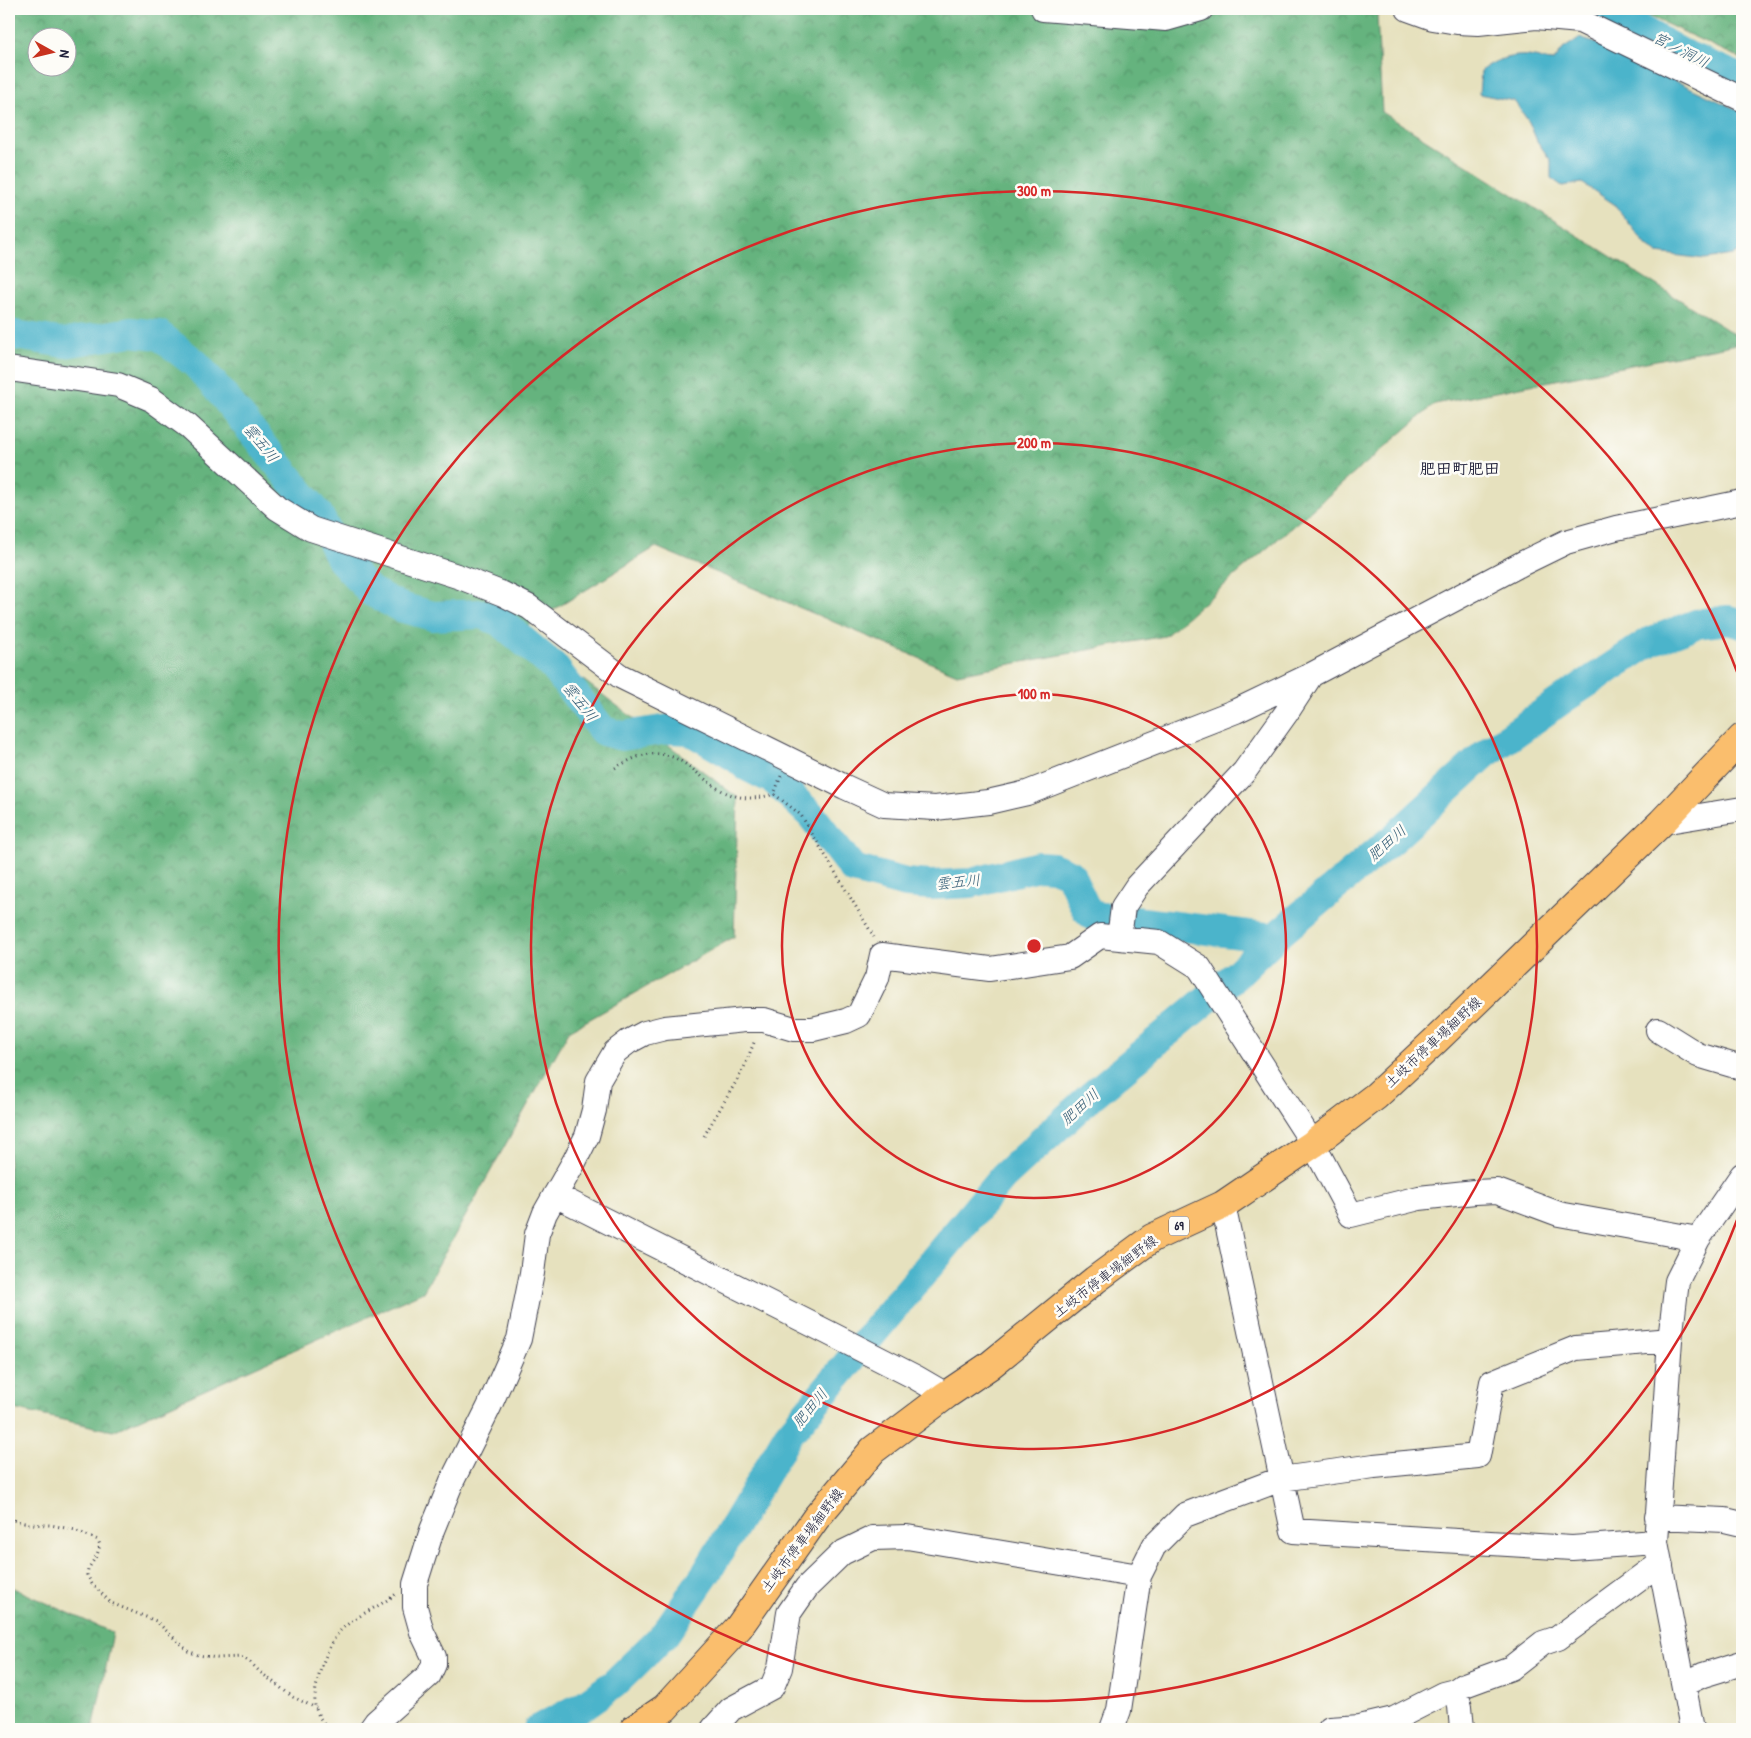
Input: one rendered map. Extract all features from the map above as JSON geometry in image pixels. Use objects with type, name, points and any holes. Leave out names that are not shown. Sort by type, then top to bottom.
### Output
[{"type":"main road","name":"土岐市停車場細野線","points":[[634,1729],[665,1708],[739,1627],[816,1518],[873,1450],[946,1395],[989,1366],[1095,1280],[1152,1238],[1223,1205],[1313,1144],[1376,1096],[1662,822],[1742,738]]},
{"type":"street","points":[[1043,9],[1166,19],[1201,9]]},
{"type":"street","points":[[1408,9],[1433,18],[1457,22],[1478,23],[1536,17],[1580,21],[1742,99]]},
{"type":"street","points":[[9,369],[118,385],[152,399],[188,426],[277,508],[312,529],[460,577],[503,594],[529,607],[620,676],[789,760],[884,804],[934,808],[988,802],[1028,793],[1236,711],[1566,542],[1616,528],[1742,502]]},
{"type":"street","points":[[1119,935],[1123,907],[1137,886],[1244,772],[1287,712],[1311,674]]},
{"type":"street","points":[[1662,822],[1742,809]]},
{"type":"street","points":[[371,1729],[376,1722],[429,1675],[434,1664],[434,1657],[422,1632],[415,1607],[415,1584],[432,1530],[452,1480],[489,1407],[518,1339],[537,1234],[545,1213],[587,1136],[594,1110],[598,1081],[615,1052],[645,1033],[666,1028],[745,1020],[774,1022],[794,1029],[813,1029],[846,1021],[859,1015],[877,978],[882,955],[990,969],[1070,957],[1100,936],[1119,935],[1159,942],[1199,968],[1313,1144],[1351,1215],[1419,1198],[1497,1191],[1559,1214],[1698,1238]]},
{"type":"street","points":[[1658,1030],[1698,1055],[1742,1068]]},
{"type":"street","points":[[1692,1729],[1656,1542],[1670,1340],[1677,1281],[1698,1238],[1742,1175]]},
{"type":"street","points":[[555,1195],[915,1377],[946,1395]]},
{"type":"street","points":[[1223,1205],[1280,1479],[1293,1531],[1572,1548],[1656,1542]]},
{"type":"street","points":[[1117,1728],[1139,1576],[1154,1546],[1185,1515],[1280,1479],[1374,1466],[1478,1456],[1492,1382],[1576,1348],[1670,1340]]},
{"type":"street","points":[[1657,1517],[1724,1520],[1742,1524]]},
{"type":"street","points":[[713,1729],[731,1709],[772,1687],[780,1668],[789,1613],[807,1587],[842,1553],[873,1538],[907,1537],[1139,1576]]},
{"type":"street","points":[[1330,1729],[1360,1728],[1394,1718],[1443,1694],[1455,1691],[1462,1686],[1510,1668],[1543,1643],[1558,1638],[1653,1568],[1661,1566]]},
{"type":"street","points":[[1684,1684],[1702,1675],[1742,1663]]},
{"type":"street","points":[[1455,1691],[1460,1706],[1462,1729]]},
{"type":"path","points":[[615,768],[640,756],[652,754],[666,756],[678,760],[726,794],[745,798],[760,798],[774,794]]},
{"type":"path","points":[[774,794],[789,760]]},
{"type":"path","points":[[774,794],[801,815],[865,922],[882,955]]},
{"type":"path","points":[[704,1136],[742,1070],[754,1044],[760,1020]]},
{"type":"path","points":[[9,1519],[28,1524],[51,1525],[75,1530],[98,1540],[100,1545],[88,1569],[87,1576],[92,1584],[111,1603],[156,1621],[188,1651],[198,1655],[217,1658],[241,1657],[250,1662],[293,1697],[316,1708]]},
{"type":"path","points":[[332,1729],[318,1715],[316,1708],[317,1685],[328,1652],[337,1635],[342,1629],[407,1586],[415,1584]]},
{"type":"green space","points":[[9,9],[1415,9],[1377,15],[1382,112],[1742,339],[1742,343],[1435,404],[1165,636],[957,674],[656,547],[519,631],[738,798],[734,937],[569,1031],[423,1292],[113,1431],[9,1408]]},
{"type":"green space","points":[[1634,9],[1742,9],[1742,59]]},
{"type":"green space","points":[[9,1586],[113,1633],[93,1729],[9,1729]]},
{"type":"water","points":[[1579,38],[1595,43],[1742,112],[1742,251],[1733,255],[1705,259],[1657,253],[1647,246],[1614,204],[1582,183],[1562,186],[1551,178],[1551,161],[1537,141],[1529,122],[1514,101],[1479,94],[1481,71],[1492,63],[1520,56],[1554,61],[1563,49]]},
{"type":"waterway","name":"宮ノ洞川","points":[[1592,9],[1639,29],[1681,53],[1742,79]]},
{"type":"waterway","name":"雲五川","points":[[9,334],[65,343],[131,332],[159,335],[196,364],[222,394],[318,514],[340,558],[370,591],[400,607],[433,616],[483,614],[501,622],[554,667],[603,731],[622,736],[669,729],[689,730],[737,758],[746,766],[774,780],[811,815],[853,869],[906,883],[931,885],[971,883],[1038,866],[1053,867],[1070,874],[1086,909],[1093,916],[1274,938]]},
{"type":"waterway","name":"肥田川","points":[[538,1729],[583,1706],[614,1684],[664,1635],[707,1572],[788,1435],[1003,1177],[1090,1097],[1237,974],[1274,938],[1396,836],[1485,754],[1566,697],[1651,641],[1696,624],[1728,620],[1742,624]]},
{"type":"district","name":"肥田町肥田","points":[[1460,468]]}]
